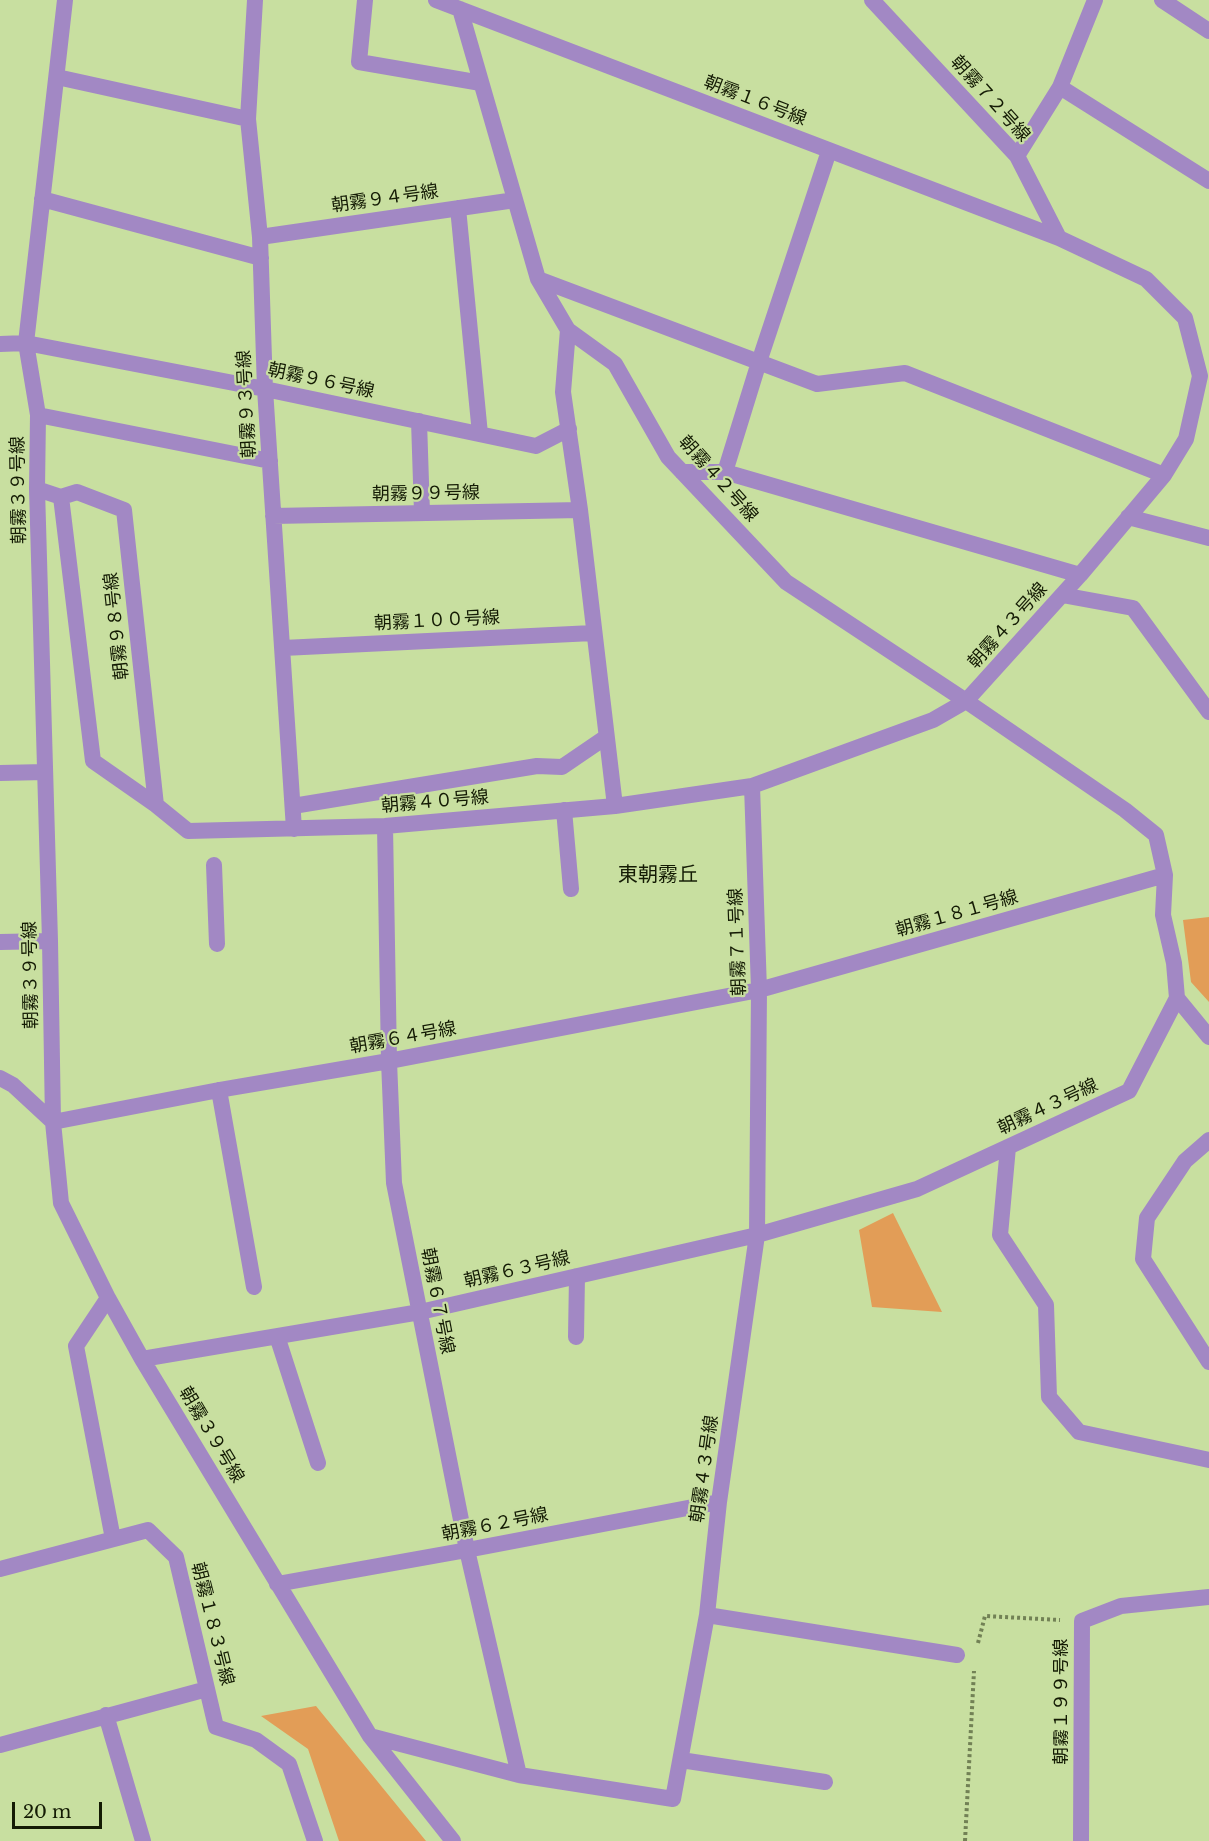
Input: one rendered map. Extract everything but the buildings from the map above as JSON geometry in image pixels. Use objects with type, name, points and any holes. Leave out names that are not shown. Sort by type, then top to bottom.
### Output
[{"type":"street","name":"朝霧３９号線","points":[[65,0],[26,343],[38,415],[37,489],[53,1122],[62,1203],[108,1298],[142,1359],[369,1736],[453,1841]]},
{"type":"street","name":"朝霧９３号線","points":[[255,0],[248,119],[260,237],[265,389],[294,829]]},
{"type":"street","points":[[365,0],[359,62],[481,83]]},
{"type":"street","name":"朝霧１６号線","points":[[436,0],[1059,238]]},
{"type":"street","name":"朝霧７２号線","points":[[872,0],[1017,156],[1059,238]]},
{"type":"street","points":[[1017,156],[1060,87],[1095,0]]},
{"type":"street","points":[[1162,0],[1209,31]]},
{"type":"street","name":"朝霧４２号線","points":[[460,9],[538,279],[568,330],[615,364],[668,457],[786,582],[966,701]]},
{"type":"street","points":[[57,77],[248,119]]},
{"type":"street","points":[[1060,87],[1209,181]]},
{"type":"street","points":[[725,472],[829,151]]},
{"type":"street","points":[[42,199],[261,258]]},
{"type":"street","name":"朝霧９４号線","points":[[260,237],[515,200]]},
{"type":"street","points":[[458,208],[480,434]]},
{"type":"street","name":"朝霧４３号線","points":[[752,786],[933,720],[966,701],[1080,576],[1164,475],[1186,439],[1204,376],[1185,318],[1146,279],[1059,238]]},
{"type":"street","points":[[538,279],[816,384],[905,373],[1164,475]]},
{"type":"street","points":[[568,330],[563,392],[580,510],[615,806],[752,786]]},
{"type":"street","name":"朝霧９６号線","points":[[0,344],[26,343],[265,389],[536,446],[569,429]]},
{"type":"street","points":[[38,415],[270,461]]},
{"type":"street","points":[[419,422],[422,513]]},
{"type":"street","points":[[682,472],[725,472],[1080,576]]},
{"type":"street","points":[[37,489],[61,497]]},
{"type":"street","name":"朝霧９８号線","points":[[61,497],[77,492],[124,510],[156,806]]},
{"type":"street","name":"朝霧４０号線","points":[[61,497],[93,761],[188,831],[385,826],[615,806]]},
{"type":"street","name":"朝霧９９号線","points":[[273,516],[580,510]]},
{"type":"street","points":[[1128,517],[1209,538]]},
{"type":"street","points":[[1062,595],[1133,609],[1209,712]]},
{"type":"street","name":"朝霧１００号線","points":[[282,648],[593,633]]},
{"type":"street","points":[[966,701],[1125,810],[1156,835],[1164,875],[1163,915],[1174,963],[1177,998],[1209,1037]]},
{"type":"street","points":[[293,806],[537,766],[562,767],[606,737]]},
{"type":"street","points":[[0,773],[45,772]]},
{"type":"street","name":"朝霧７１号線","points":[[752,786],[759,990],[757,1235]]},
{"type":"street","points":[[564,810],[571,889]]},
{"type":"street","name":"朝霧６７号線","points":[[385,826],[388,1061],[394,1183],[467,1550],[519,1775]]},
{"type":"street","points":[[214,865],[217,944]]},
{"type":"street","name":"朝霧１８１号線","points":[[759,990],[1164,875]]},
{"type":"street","points":[[0,942],[50,941]]},
{"type":"street","name":"朝霧６４号線","points":[[53,1122],[219,1089],[388,1061],[759,990]]},
{"type":"street","name":"朝霧４３号線","points":[[369,1736],[519,1775],[674,1799],[706,1615],[719,1502],[757,1235],[917,1188],[1129,1091],[1177,998]]},
{"type":"street","points":[[0,1078],[13,1085],[53,1122]]},
{"type":"street","points":[[219,1089],[254,1287]]},
{"type":"street","points":[[1209,1140],[1185,1161],[1147,1218],[1143,1259],[1209,1361]]},
{"type":"street","points":[[1008,1147],[1000,1235],[1046,1305],[1049,1397],[1079,1432],[1209,1460]]},
{"type":"street","name":"朝霧６３号線","points":[[142,1359],[420,1312],[757,1235]]},
{"type":"street","points":[[576,1337],[577,1276]]},
{"type":"street","points":[[108,1298],[76,1346],[113,1539]]},
{"type":"street","points":[[277,1336],[318,1463]]},
{"type":"street","name":"朝霧６２号線","points":[[277,1584],[719,1502]]},
{"type":"street","name":"朝霧１８３号線","points":[[0,1569],[148,1530],[176,1557],[216,1726],[256,1740],[289,1764],[315,1841]]},
{"type":"street","name":"朝霧１９９号線","points":[[1081,1841],[1082,1621],[1121,1606],[1209,1597]]},
{"type":"street","points":[[706,1615],[957,1655]]},
{"type":"street","points":[[0,1745],[207,1689]]},
{"type":"street","points":[[106,1715],[143,1841]]},
{"type":"street","points":[[681,1760],[825,1782]]},
{"type":"path","points":[[965,1841],[975,1656],[985,1616],[1082,1621]]},
{"type":"path","points":[[957,1655],[975,1656]]},
{"type":"shaded area","points":[[1209,917],[1209,1002],[1191,982],[1183,920]]},
{"type":"shaded area","points":[[893,1213],[942,1312],[872,1307],[859,1230]]},
{"type":"shaded area","points":[[316,1706],[426,1841],[339,1841],[308,1749],[261,1716]]},
{"type":"district","name":"東朝霧丘","points":[[658,875]]}]
